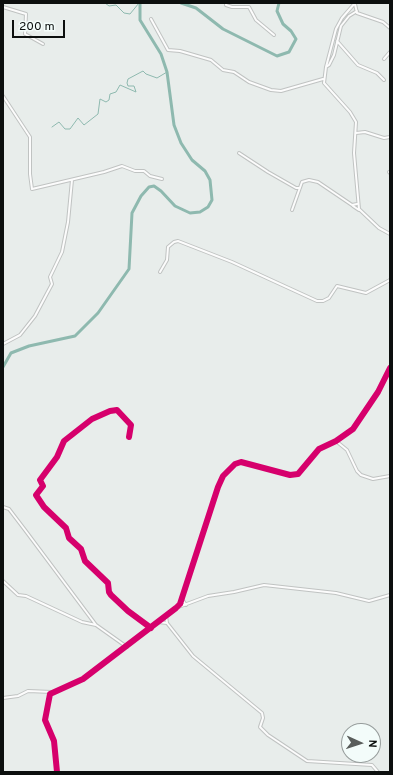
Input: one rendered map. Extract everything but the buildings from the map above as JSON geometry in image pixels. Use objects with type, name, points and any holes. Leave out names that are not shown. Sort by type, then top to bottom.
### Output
[{"type":"street","points":[[226,3],[226,5],[232,7],[249,7],[256,20],[274,35]]},
{"type":"street","points":[[355,4],[357,13],[384,22],[390,28]]},
{"type":"street","points":[[324,85],[326,67],[336,29],[342,18],[355,4]]},
{"type":"street","points":[[3,7],[26,14],[26,34],[43,44]]},
{"type":"street","points":[[326,67],[329,65],[334,55],[343,24],[356,11]]},
{"type":"street","points":[[151,19],[168,50],[180,51],[206,58],[213,61],[223,70],[234,72],[249,82],[271,90],[281,91],[324,79]]},
{"type":"street","points":[[338,41],[358,65],[376,73],[384,80]]},
{"type":"street","points":[[384,59],[390,52]]},
{"type":"street","points":[[319,81],[353,116],[356,125],[354,150],[357,177],[357,204],[360,210]]},
{"type":"street","points":[[3,96],[30,137],[30,174],[32,189],[122,166],[135,171],[144,171],[150,176],[162,179]]},
{"type":"street","points":[[356,133],[365,132],[384,138],[390,138]]},
{"type":"street","points":[[239,153],[268,172],[296,188],[300,188]]},
{"type":"street","points":[[3,344],[20,335],[35,316],[52,284],[50,277],[62,252],[68,222],[72,180]]},
{"type":"street","points":[[292,210],[303,181],[315,180],[360,210],[381,229],[390,234]]},
{"type":"street","points":[[353,206],[357,204]]},
{"type":"street","points":[[160,272],[167,260],[168,247],[174,242],[178,241],[232,262],[317,301],[326,300],[337,286],[366,293],[390,280]]},
{"type":"street","points":[[176,608],[181,598],[219,482],[229,470],[241,462],[285,474],[296,474],[302,471],[309,459],[319,449],[336,442],[353,429],[390,368]]},
{"type":"street","points":[[129,437],[130,424],[117,410],[110,411],[92,419],[64,441],[57,457],[40,480],[43,486],[36,494],[44,507],[66,528],[68,536],[81,550],[85,560],[108,583],[109,592],[113,598],[128,612],[151,628]]},
{"type":"street","points":[[340,439],[342,445],[351,456],[356,471],[361,475],[373,479],[390,476]]},
{"type":"street","points":[[336,442],[342,445]]},
{"type":"street","points":[[3,507],[9,510],[25,530],[96,626]]},
{"type":"street","points":[[3,581],[18,595],[26,596],[82,622],[96,626],[127,647]]},
{"type":"street","points":[[3,698],[18,696],[28,691],[52,692],[83,679],[127,647],[176,608],[213,594],[234,592],[264,586],[336,594],[369,601],[390,595]]},
{"type":"street","points":[[181,598],[186,605]]},
{"type":"street","points":[[166,616],[167,624],[193,656],[262,714],[263,718],[260,728],[268,735],[307,761],[372,764],[378,772]]},
{"type":"street","points":[[158,622],[167,624]]},
{"type":"street","points":[[52,692],[45,720],[54,741],[57,772]]},
{"type":"waterway","points":[[105,3],[109,6],[116,5],[124,13],[130,14],[139,3]]},
{"type":"waterway","points":[[3,367],[11,353],[29,346],[75,336],[98,313],[129,269],[132,213],[141,196],[149,187],[154,186],[161,191],[175,206],[190,213],[200,212],[208,207],[212,200],[210,180],[205,171],[192,160],[181,143],[174,125],[167,72],[161,54],[140,20],[140,3]]},
{"type":"waterway","points":[[181,3],[196,8],[223,29],[277,56],[289,52],[296,39],[291,31],[283,24],[277,11],[279,3]]},
{"type":"waterway","points":[[52,127],[59,122],[65,129],[70,129],[78,118],[84,125],[98,114],[100,99],[106,102],[109,100],[110,94],[116,92],[120,85],[136,92],[134,86],[128,86],[128,79],[143,71],[146,74],[157,78],[167,72]]},
{"type":"cycle path","points":[[57,772],[54,741],[45,720],[50,694],[83,679],[180,604],[218,487],[223,476],[235,464],[241,462],[290,475],[298,474],[319,449],[336,441],[353,429],[378,392],[390,368]]},
{"type":"cycle path","points":[[129,437],[131,425],[117,410],[110,411],[92,419],[64,441],[57,457],[40,480],[43,486],[36,495],[44,507],[66,528],[69,538],[81,549],[85,561],[108,583],[109,592],[111,595],[128,611],[151,628]]}]
